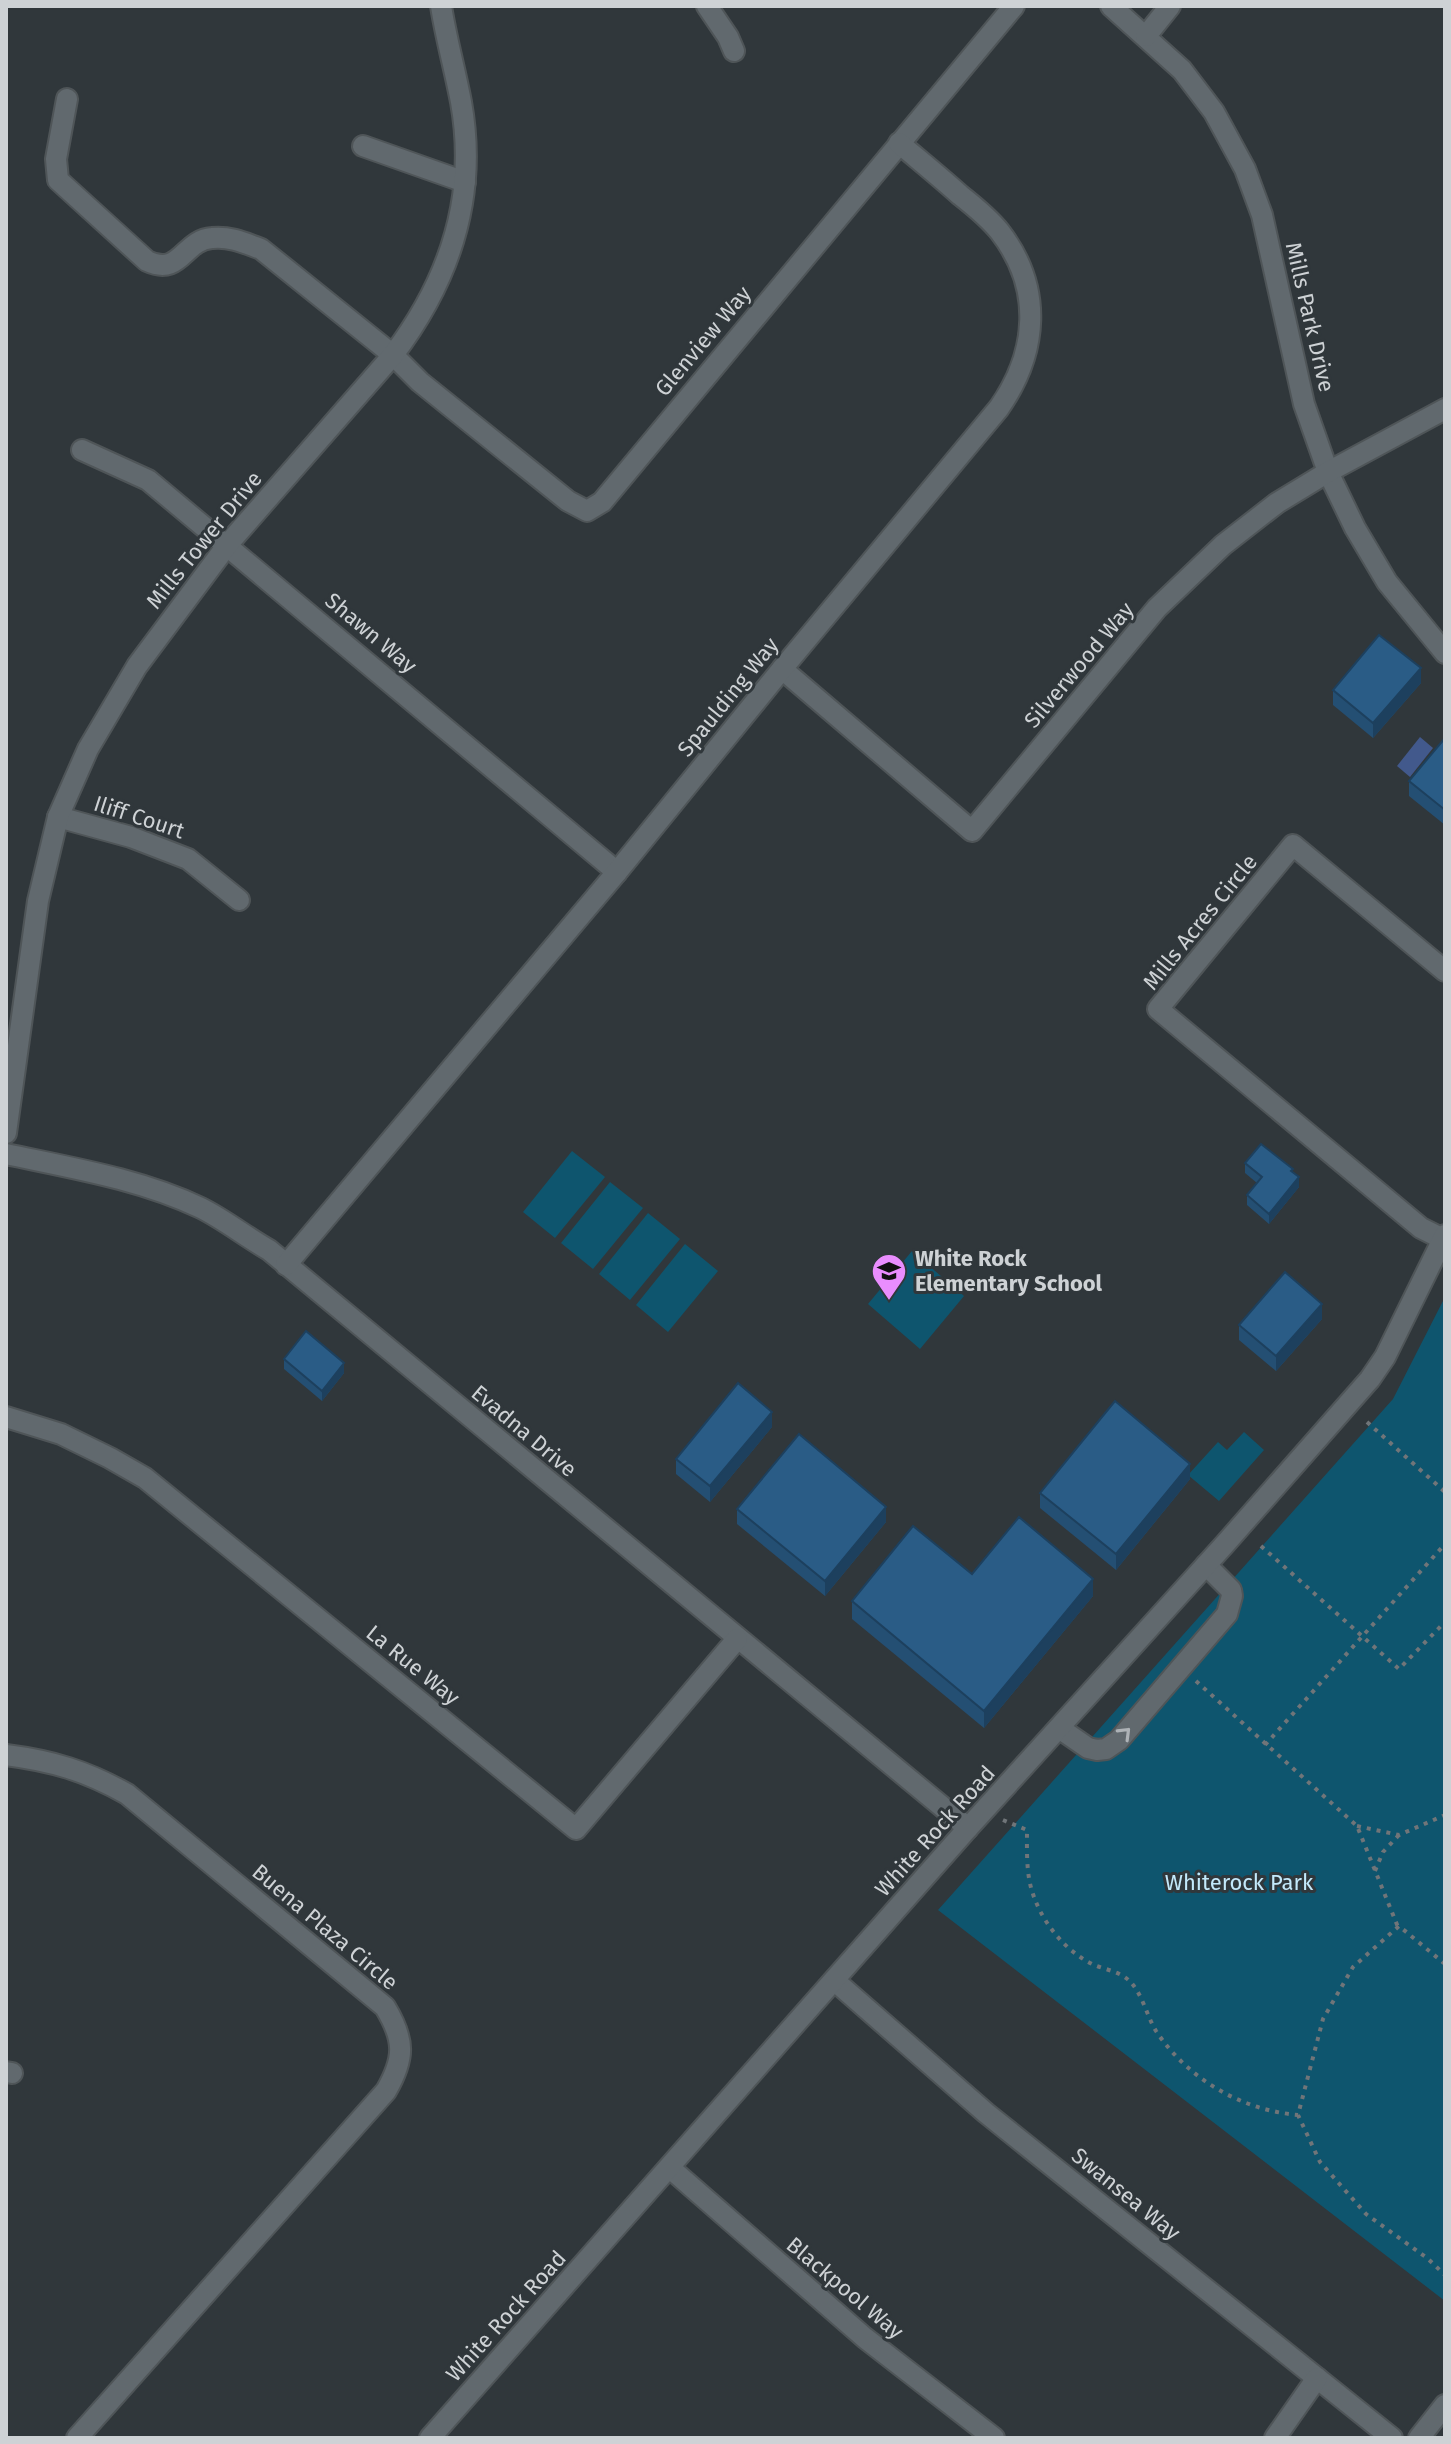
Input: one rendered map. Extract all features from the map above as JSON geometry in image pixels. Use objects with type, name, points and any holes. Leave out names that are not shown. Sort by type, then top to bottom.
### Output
[{"type":"street","name":"Mills Tower Drive","points":[[6,1133],[38,901],[58,817],[88,749],[137,666],[228,544],[393,355],[419,319],[438,284],[456,234],[465,182],[461,103],[441,6]]},
{"type":"street","points":[[707,6],[734,51]]},
{"type":"street","name":"Glenview Way","points":[[393,355],[420,382],[568,501],[587,511],[602,502],[1014,6]]},
{"type":"street","name":"Mills Park Drive","points":[[1111,6],[1182,70],[1199,90],[1245,169],[1262,215],[1304,404],[1328,472],[1355,528],[1387,582],[1445,653]]},
{"type":"street","points":[[1146,36],[1170,6]]},
{"type":"street","points":[[67,99],[56,159],[58,180],[147,261],[156,265],[171,264],[179,261],[191,246],[210,238],[236,239],[261,249],[393,355]]},
{"type":"street","name":"Spaulding Way","points":[[286,1265],[617,872],[1013,388],[1029,343],[1031,319],[1029,294],[1012,249],[982,214],[899,143]]},
{"type":"street","points":[[363,146],[465,182]]},
{"type":"street","name":"Silverwood Way","points":[[782,669],[972,831],[1157,608],[1189,575],[1277,503],[1445,409]]},
{"type":"street","name":"Shawn Way","points":[[82,450],[148,480],[617,872]]},
{"type":"street","name":"Iliff Court","points":[[58,817],[131,837],[188,859],[239,900]]},
{"type":"street","name":"Mills Acres Circle","points":[[1444,1237],[1421,1228],[1158,1009],[1293,845],[1445,971]]},
{"type":"street","name":"Evadna Drive","points":[[6,1154],[109,1176],[159,1191],[204,1209],[269,1250],[968,1828]]},
{"type":"street","name":"White Rock Road","points":[[430,2438],[968,1828],[1370,1379],[1385,1357],[1444,1237]]},
{"type":"street","name":"La Rue Way","points":[[6,1417],[61,1434],[145,1478],[576,1829],[737,1639]]},
{"type":"street","points":[[1059,1728],[1088,1748],[1097,1750],[1106,1749],[1128,1731],[1227,1614],[1231,1590],[1206,1565]]},
{"type":"street","name":"Buena Plaza Circle","points":[[6,1755],[36,1758],[84,1771],[127,1794],[385,2007],[397,2027],[401,2049],[397,2071],[386,2091],[77,2438]]},
{"type":"street","name":"Swansea Way","points":[[835,1981],[986,2113],[1392,2438]]},
{"type":"street","name":"Blackpool Way","points":[[670,2168],[865,2338],[994,2438]]},
{"type":"street","points":[[1275,2438],[1317,2378]]},
{"type":"street","points":[[1419,2438],[1445,2405]]},
{"type":"path","points":[[1367,1422],[1445,1492]]},
{"type":"path","points":[[1265,1745],[1445,1544]]},
{"type":"path","points":[[1261,1546],[1399,1669],[1445,1625]]},
{"type":"path","points":[[1191,1676],[1357,1826],[1398,1927],[1445,1964]]},
{"type":"path","points":[[1375,1871],[1383,1852],[1399,1835],[1445,1815]]},
{"type":"path","points":[[1000,1819],[1027,1830],[1031,1890],[1050,1928],[1069,1950],[1092,1964],[1126,1978],[1146,2008],[1154,2028],[1170,2049],[1216,2090],[1274,2113],[1298,2115]]},
{"type":"path","points":[[1357,1826],[1399,1835]]},
{"type":"path","points":[[1398,1927],[1353,1967],[1323,2019],[1298,2115],[1320,2162],[1366,2214],[1427,2258],[1445,2275]]},
{"type":"green space","points":[[572,1151],[605,1177],[555,1238],[523,1212]]},
{"type":"green space","points":[[610,1182],[643,1208],[593,1269],[561,1243]]},
{"type":"green space","points":[[648,1213],[680,1239],[630,1300],[599,1274]]},
{"type":"green space","points":[[685,1244],[718,1271],[668,1332],[636,1305]]},
{"type":"green space","points":[[912,1251],[964,1296],[920,1349],[868,1304]]},
{"type":"green space","name":"Whiterock Park","points":[[1445,1297],[1445,2301],[938,1910],[1393,1399]]},
{"type":"green space","points":[[1244,1432],[1264,1450],[1219,1501],[1188,1475],[1218,1442],[1227,1450]]},
{"type":"shaded area","points":[[1420,737],[1433,748],[1410,777],[1397,766]]},
{"type":"building","points":[[1379,635],[1421,668],[1373,723],[1333,690]]},
{"type":"building","points":[[1445,738],[1445,810],[1409,781]]},
{"type":"building","points":[[1261,1144],[1299,1177],[1269,1214],[1247,1195],[1262,1177],[1245,1163]]},
{"type":"building","points":[[1285,1272],[1322,1304],[1276,1356],[1239,1325]]},
{"type":"building","points":[[306,1331],[344,1363],[322,1391],[284,1359]]},
{"type":"building","points":[[738,1383],[772,1412],[710,1486],[676,1459]]},
{"type":"building","points":[[1115,1401],[1190,1464],[1116,1554],[1040,1493]]},
{"type":"building","points":[[799,1434],[886,1507],[825,1581],[737,1509]]},
{"type":"building","points":[[1019,1517],[1093,1579],[984,1711],[852,1601],[913,1526],[972,1574]]},
{"type":"place","name":"White Rock Elementary School","points":[[889,1302]]}]
